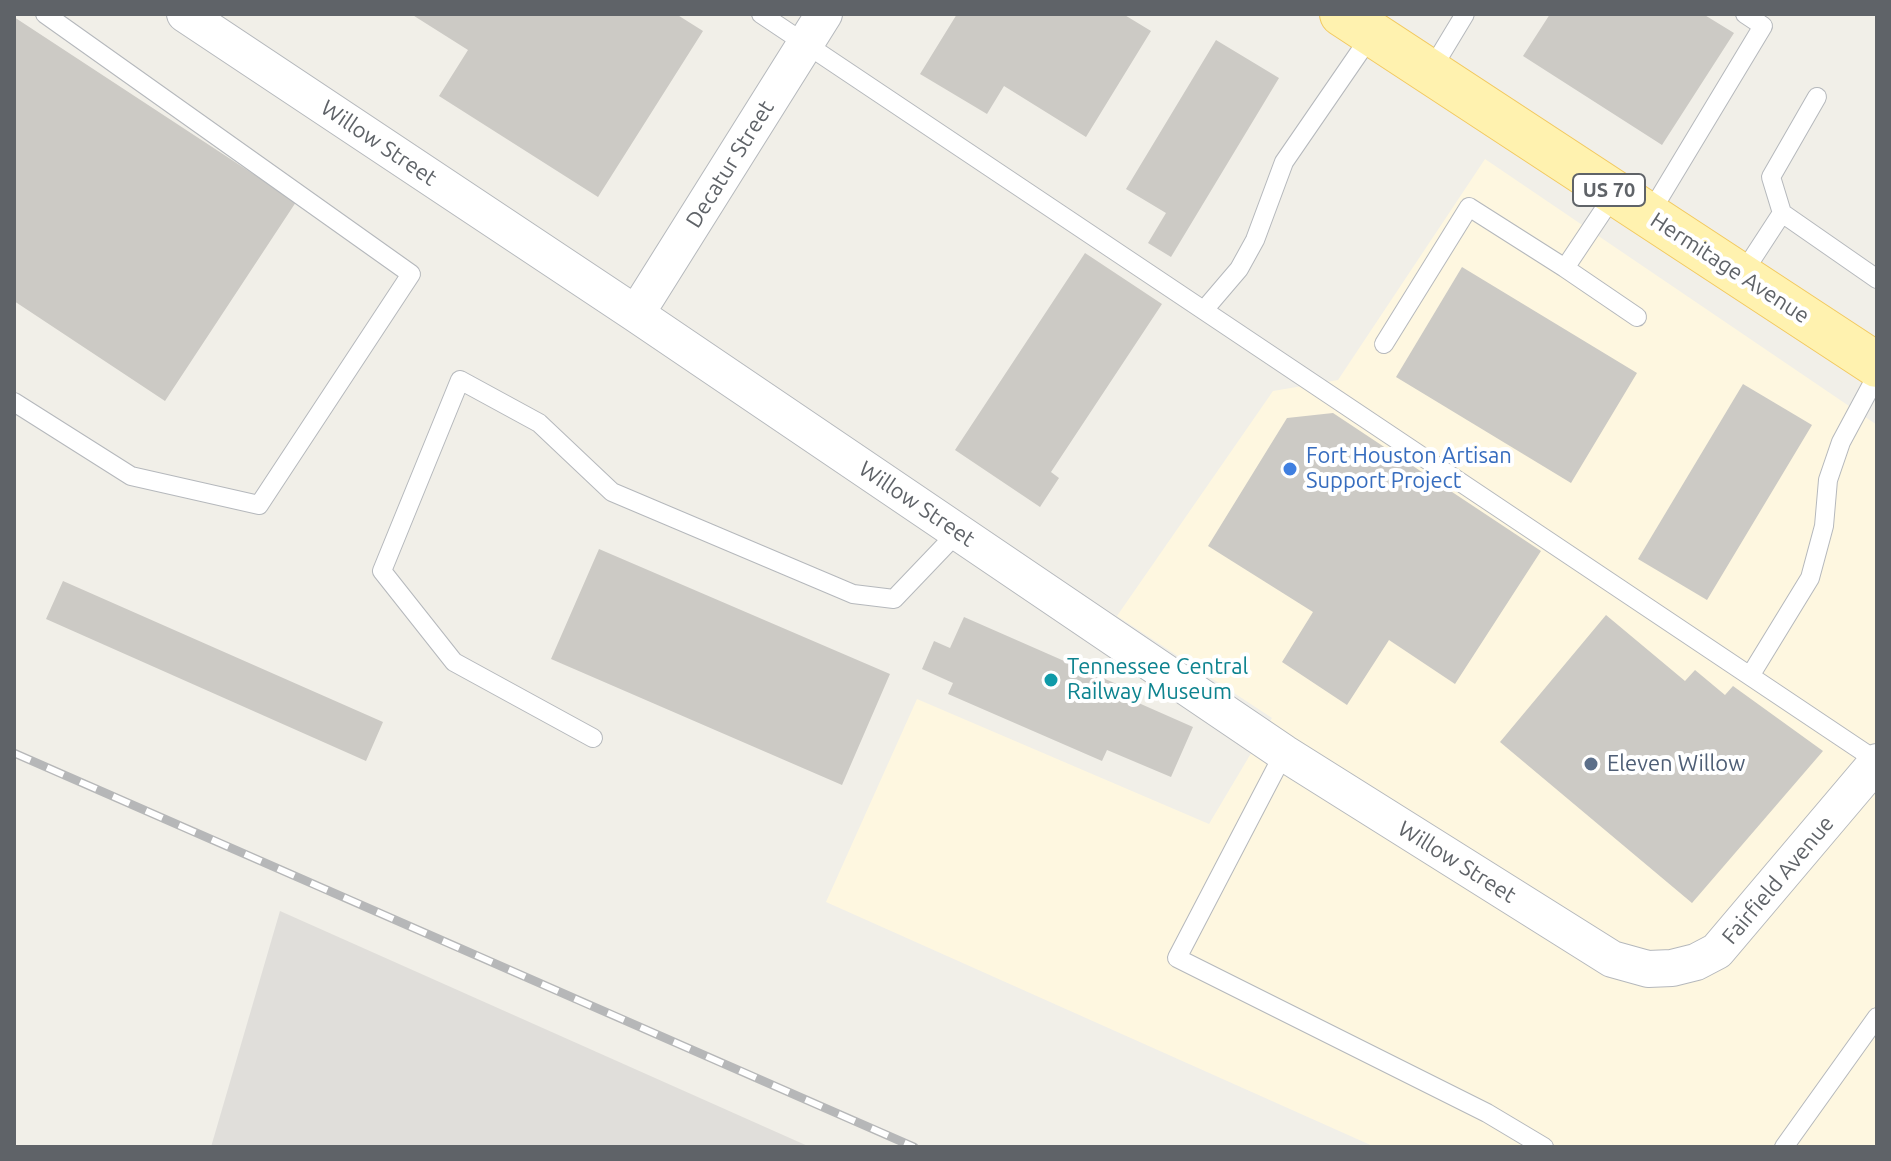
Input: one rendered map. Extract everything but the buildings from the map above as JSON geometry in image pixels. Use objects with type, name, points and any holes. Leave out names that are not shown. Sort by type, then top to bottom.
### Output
[{"type":"main road","name":"Hermitage Avenue","points":[[1357,24],[1877,365]]},
{"type":"street","name":"Willow Street","points":[[185,14],[636,314],[1284,753],[1602,953],[1624,964],[1660,969]]},
{"type":"street","name":"Decatur Street","points":[[636,314],[814,29]]},
{"type":"street","name":"Fairfield Avenue","points":[[1660,969],[1696,962],[1726,943],[1877,762]]},
{"type":"lane","points":[[14,402],[131,476],[259,505],[411,274],[45,14]]},
{"type":"lane","points":[[761,14],[814,29],[1204,310],[1877,762]]},
{"type":"lane","points":[[1430,72],[1465,14]]},
{"type":"lane","points":[[1565,268],[1632,204],[1763,26],[1745,14]]},
{"type":"lane","points":[[1204,310],[1239,269],[1255,240],[1284,162],[1357,24]]},
{"type":"lane","points":[[1817,97],[1771,177],[1782,213],[1877,279]]},
{"type":"lane","points":[[1384,344],[1469,207],[1637,317]]},
{"type":"lane","points":[[1741,276],[1782,213]]},
{"type":"lane","points":[[1750,676],[1810,578],[1824,526],[1828,480],[1841,442],[1877,375]]},
{"type":"lane","points":[[593,738],[454,662],[382,571],[460,380],[539,423],[612,492],[853,594],[894,599],[958,532]]},
{"type":"lane","points":[[1284,753],[1177,958],[1487,1113],[1544,1147]]},
{"type":"lane","points":[[1784,1147],[1877,1017]]},
{"type":"shaded area","points":[[1485,159],[1877,425],[1877,1147],[1375,1147],[826,902],[917,699],[1209,824],[1272,718],[1117,616],[1273,391],[1338,380]]},
{"type":"shaded area","points":[[280,911],[810,1147],[211,1147]]},
{"type":"railway","points":[[14,753],[914,1147]]},
{"type":"place","name":"Fort Houston Artisan Support Project","points":[[1290,469]]},
{"type":"place","name":"Tennessee Central Railway Museum","points":[[1051,680]]},
{"type":"place","name":"Eleven Willow","points":[[1591,764]]}]
